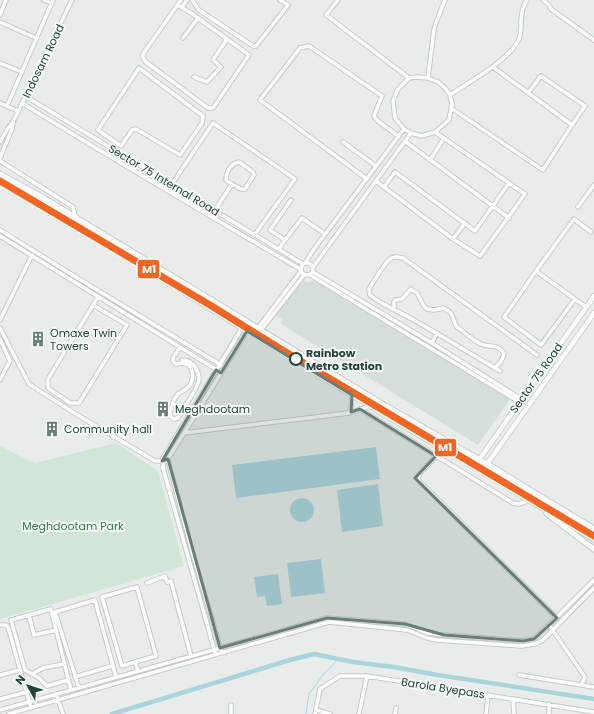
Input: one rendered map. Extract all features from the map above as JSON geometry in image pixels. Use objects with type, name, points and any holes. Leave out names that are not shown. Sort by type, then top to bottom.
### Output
[{"type":"main road","points":[[0,174],[42,197],[382,404],[594,529]]},
{"type":"main road","points":[[0,182],[37,202],[370,406],[594,538]]},
{"type":"main road","points":[[138,264],[141,260],[140,257]]},
{"type":"main road","points":[[150,272],[151,266],[154,265]]},
{"type":"main road","points":[[541,506],[554,520],[594,549]]},
{"type":"street","points":[[0,15],[6,0]]},
{"type":"street","points":[[7,106],[52,2],[44,0]]},
{"type":"street","name":"Indosam Road","points":[[0,142],[13,122],[72,0]]},
{"type":"street","points":[[178,5],[249,55],[213,108],[208,108],[146,62],[143,58],[143,54],[181,0]]},
{"type":"street","points":[[182,7],[187,0]]},
{"type":"street","points":[[192,0],[199,10],[253,46],[256,46],[288,5],[280,0]]},
{"type":"street","points":[[338,0],[326,15],[409,78]]},
{"type":"street","points":[[428,78],[434,29],[445,2],[439,0]]},
{"type":"street","points":[[450,95],[493,67],[508,54],[517,43],[520,36],[522,14],[527,0]]},
{"type":"street","points":[[542,0],[549,5],[551,9],[594,40]]},
{"type":"street","points":[[549,5],[553,0]]},
{"type":"street","points":[[183,38],[198,18]]},
{"type":"street","points":[[0,22],[36,38]]},
{"type":"street","points":[[194,77],[208,82],[221,67],[213,60],[227,39]]},
{"type":"street","points":[[367,179],[260,100],[300,48],[309,46],[382,96],[374,116],[378,121],[398,136]]},
{"type":"street","points":[[0,63],[22,72]]},
{"type":"street","points":[[493,67],[572,125]]},
{"type":"street","points":[[118,152],[132,130],[136,129],[180,155],[202,123],[203,116],[139,68],[98,130],[121,146]]},
{"type":"street","points":[[451,108],[542,170],[584,106],[541,76],[528,93]]},
{"type":"street","points":[[409,78],[428,78],[438,82],[450,95],[452,104],[449,120],[435,132],[422,136],[411,133],[404,129],[395,118],[393,101],[398,89],[409,78]]},
{"type":"street","name":"Sector 75 Internal Road","points":[[25,96],[304,263]]},
{"type":"street","points":[[0,103],[18,111]]},
{"type":"street","name":"Sector 75 Internal Road","points":[[22,103],[88,144],[301,270]]},
{"type":"street","name":"Indosam Road","points":[[0,160],[12,129],[13,122]]},
{"type":"street","points":[[172,184],[213,123],[295,179],[255,234]]},
{"type":"street","points":[[260,329],[314,249],[404,129]]},
{"type":"street","points":[[376,181],[452,239],[480,256],[525,194],[435,132]]},
{"type":"street","points":[[301,270],[307,276],[311,273],[313,267],[406,142],[411,133]]},
{"type":"street","points":[[430,160],[444,138]]},
{"type":"street","points":[[344,142],[376,166]]},
{"type":"street","points":[[406,142],[509,218]]},
{"type":"street","points":[[0,160],[73,207],[75,217]]},
{"type":"street","points":[[239,162],[253,172],[254,175],[245,188],[232,184],[226,180],[226,176],[234,163],[239,162]]},
{"type":"street","points":[[384,187],[395,172],[476,231],[509,183]]},
{"type":"street","points":[[215,210],[232,184]]},
{"type":"street","points":[[578,207],[594,185]]},
{"type":"street","points":[[285,240],[270,230],[291,200]]},
{"type":"street","points":[[351,200],[358,205]]},
{"type":"street","points":[[279,249],[302,218],[325,234]]},
{"type":"street","points":[[575,299],[541,345],[504,318],[574,219],[591,232]]},
{"type":"street","points":[[452,239],[465,223]]},
{"type":"street","points":[[0,230],[225,367]]},
{"type":"street","points":[[0,236],[221,373]]},
{"type":"street","points":[[0,320],[34,251]]},
{"type":"street","points":[[500,371],[438,333],[374,299],[370,295],[369,289],[389,259],[395,257],[403,258],[537,355]]},
{"type":"street","points":[[304,263],[309,263],[313,267]]},
{"type":"street","points":[[536,271],[586,307]]},
{"type":"street","points":[[311,273],[432,343],[520,401]]},
{"type":"street","points":[[311,273],[520,401]]},
{"type":"street","points":[[260,329],[304,274]]},
{"type":"street","points":[[394,309],[394,302],[402,299],[411,289],[417,293],[427,309],[434,310],[444,308],[453,314],[455,325],[457,327],[482,344],[495,346],[501,349],[504,353],[503,358],[500,364],[494,368]]},
{"type":"street","name":"Sector 75 Road","points":[[478,460],[594,296]]},
{"type":"street","points":[[93,305],[127,325],[79,403],[70,403],[48,388],[48,379],[93,305],[98,297]]},
{"type":"street","name":"Sector 75 Road","points":[[486,464],[594,313]]},
{"type":"street","points":[[138,321],[141,316]]},
{"type":"street","points":[[0,328],[29,384],[79,416],[155,461],[162,462],[168,460]]},
{"type":"street","points":[[215,655],[162,462],[216,370],[244,329]]},
{"type":"street","points":[[222,653],[193,555],[168,457],[225,367],[244,329]]},
{"type":"street","points":[[432,343],[438,333]]},
{"type":"street","points":[[0,339],[10,361],[0,380]]},
{"type":"street","points":[[180,347],[180,358],[183,363],[189,367],[193,374],[193,378],[192,383],[188,388],[175,397],[170,415],[174,419],[178,418],[199,380],[196,368],[192,363],[180,358]]},
{"type":"street","points":[[180,358],[186,351]]},
{"type":"street","points":[[184,391],[186,394],[191,396]]},
{"type":"street","points":[[349,413],[352,395]]},
{"type":"street","points":[[184,433],[349,413],[370,406]]},
{"type":"street","points":[[360,409],[513,503],[519,504],[530,500]]},
{"type":"street","points":[[384,424],[389,417]]},
{"type":"street","points":[[488,446],[496,451]]},
{"type":"street","points":[[443,449],[420,473],[418,477],[420,482],[557,618]]},
{"type":"street","points":[[147,583],[165,576],[167,582],[171,580],[191,656]]},
{"type":"street","points":[[0,710],[328,618],[405,624],[427,633],[444,635],[523,641],[534,639],[594,580]]},
{"type":"street","points":[[137,587],[156,656],[136,662],[122,666],[102,597],[137,587]]},
{"type":"street","points":[[9,714],[328,622],[407,630],[427,638],[437,640],[522,646],[534,644],[542,641],[594,588]]},
{"type":"street","points":[[79,688],[55,612],[95,600],[116,677]]},
{"type":"street","points":[[68,680],[47,686],[39,678],[25,670],[11,620],[51,609],[71,690]]},
{"type":"street","points":[[29,615],[34,635],[56,630]]},
{"type":"street","points":[[0,625],[6,625],[8,627],[32,708]]},
{"type":"street","points":[[549,625],[585,677],[581,685]]},
{"type":"street","points":[[143,660],[145,669]]},
{"type":"street","points":[[136,662],[138,671]]},
{"type":"street","points":[[32,674],[43,668],[64,664]]},
{"type":"street","points":[[75,676],[112,666]]},
{"type":"street","points":[[0,675],[20,670]]},
{"type":"street","name":"Barola Byepass","points":[[316,712],[320,690],[340,676],[367,676],[594,712]]},
{"type":"street","points":[[359,714],[367,676]]},
{"type":"street","points":[[519,676],[594,687]]},
{"type":"street","points":[[0,700],[27,692]]},
{"type":"street","points":[[56,694],[63,714]]},
{"type":"street","points":[[486,714],[488,695]]},
{"type":"street","points":[[513,699],[514,714]]},
{"type":"street","points":[[549,704],[549,714]]},
{"type":"street","points":[[231,705],[231,714]]},
{"type":"street","points":[[395,714],[396,708]]},
{"type":"street","points":[[316,712],[330,714]]},
{"type":"highlighted area","points":[[247,331],[352,395],[351,412],[360,409],[436,456],[415,478],[557,618],[534,639],[523,641],[444,635],[405,624],[327,618],[220,648],[168,459],[162,461],[216,370],[221,373]]},
{"type":"shaded area","points":[[300,277],[306,282],[314,280],[510,399],[478,445],[281,324],[283,320],[274,314]]},
{"type":"green space","name":"Meghdootam Park","points":[[116,443],[158,471],[184,566],[0,619],[0,446],[35,463]]},
{"type":"water","points":[[376,447],[380,479],[236,498],[232,465]]},
{"type":"water","points":[[378,484],[383,526],[342,532],[337,490]]},
{"type":"water","points":[[302,498],[311,501],[314,510],[311,519],[302,522],[293,519],[290,510],[293,501]]},
{"type":"water","points":[[321,559],[325,593],[291,597],[287,563]]},
{"type":"water","points":[[278,574],[282,604],[267,606],[265,596],[257,597],[254,577]]},
{"type":"waterway","points":[[112,714],[314,654],[353,662],[394,667],[594,699]]},
{"type":"waterway","points":[[306,714],[309,694],[323,675],[338,659]]},
{"type":"transit line","name":"M1","points":[[0,181],[210,305],[297,359],[594,536]]},
{"type":"place","name":"Omaxe Twin Towers","points":[[38,339]]},
{"type":"place","name":"Rainbow Metro Station","points":[[296,359]]},
{"type":"place","name":"Meghdootam","points":[[163,409]]},
{"type":"place","name":"Community hall","points":[[52,429]]}]
